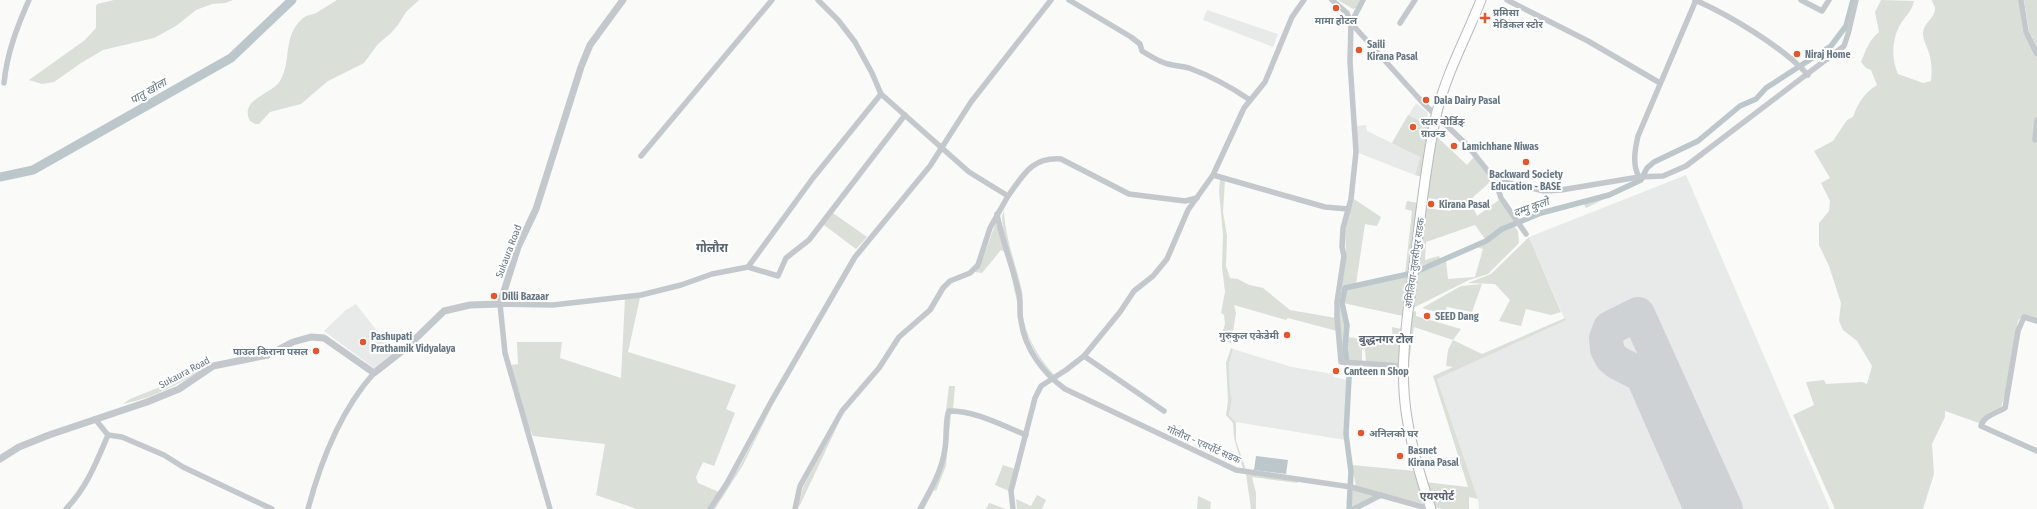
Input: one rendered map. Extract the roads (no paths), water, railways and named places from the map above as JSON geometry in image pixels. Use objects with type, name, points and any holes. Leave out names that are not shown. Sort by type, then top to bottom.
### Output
[{"type":"main road","name":"अमिलिया-तुलसीपुर सडक","points":[[1430,509],[1407,418],[1403,366],[1407,313],[1436,115],[1447,81],[1481,0]]},
{"type":"street","points":[[4,83],[6,62],[14,36],[29,0]]},
{"type":"street","name":"Sukaura Road","points":[[500,304],[518,247],[536,209],[581,67],[590,45],[622,0]]},
{"type":"street","points":[[641,156],[772,0]]},
{"type":"street","points":[[818,0],[838,20],[855,42],[872,73],[880,94],[943,147],[969,172],[1008,196]]},
{"type":"street","points":[[710,509],[727,483],[771,402],[855,257],[895,209],[943,147],[971,102],[1052,0]]},
{"type":"street","points":[[1069,0],[1131,37],[1140,44],[1142,51],[1152,57],[1166,64],[1176,64],[1223,82],[1250,100]]},
{"type":"street","points":[[1013,509],[1011,491],[1040,386],[1066,370],[1084,356],[1120,312],[1134,291],[1153,276],[1167,259],[1188,210],[1213,175],[1236,124],[1250,100],[1265,82],[1292,17],[1304,0]]},
{"type":"street","points":[[1332,0],[1347,13],[1351,23],[1422,102],[1467,145],[1495,180],[1501,198],[1526,234]]},
{"type":"street","points":[[1363,0],[1351,23],[1350,62],[1356,152],[1351,199],[1343,228],[1342,247],[1344,256],[1337,317],[1341,362],[1403,366]]},
{"type":"street","points":[[1400,23],[1415,0]]},
{"type":"street","points":[[1507,0],[1588,41],[1660,83]]},
{"type":"street","points":[[1639,177],[1636,172],[1635,165],[1635,151],[1638,136],[1696,0],[1785,53],[1808,75]]},
{"type":"street","points":[[1802,0],[1822,11],[1829,0]]},
{"type":"street","points":[[1495,180],[1544,191],[1639,177],[1663,176],[1686,166],[1808,75],[1844,46],[1856,0]]},
{"type":"street","points":[[2021,0],[2026,32],[2037,54]]},
{"type":"street","points":[[748,267],[813,178],[880,94]]},
{"type":"street","points":[[308,509],[326,454],[355,396],[374,373],[406,348],[444,311],[470,305],[553,305],[641,295],[681,285],[712,274],[748,267],[778,276],[786,258],[809,240],[905,115]]},
{"type":"street","points":[[2035,140],[2037,120]]},
{"type":"street","points":[[795,509],[800,486],[842,411],[880,368],[899,337],[930,310],[943,288],[950,281],[970,273],[978,265],[990,228],[997,214],[1008,196],[1029,168],[1043,160],[1055,158],[1068,162],[1129,194],[1185,201],[1197,198]]},
{"type":"street","points":[[1213,175],[1325,207],[1348,209]]},
{"type":"street","name":"गोलौरा - एयर्पोर्ट सडक","points":[[997,214],[1001,236],[1019,295],[1021,322],[1030,350],[1051,378],[1066,389],[1236,470],[1351,487],[1430,509]]},
{"type":"street","points":[[500,304],[505,353],[550,509]]},
{"type":"street","points":[[2037,321],[2024,317],[2021,324],[2005,408],[1982,421],[1981,426],[2037,451]]},
{"type":"street","name":"Sukaura Road","points":[[0,459],[19,447],[179,389],[213,366],[268,355],[293,342],[311,337],[324,338],[374,373]]},
{"type":"street","points":[[1084,356],[1164,411]]},
{"type":"street","points":[[920,509],[943,464],[947,431],[947,414],[949,411],[982,416],[990,421],[1026,434]]},
{"type":"street","points":[[95,419],[108,436],[122,438],[164,455],[183,467],[272,509]]},
{"type":"street","points":[[66,509],[75,500],[90,477],[108,436]]},
{"type":"street","points":[[1354,509],[1381,495]]},
{"type":"waterway","name":"पातु खोला","points":[[0,177],[33,170],[231,58],[292,0]]},
{"type":"waterway","name":"दम्मु कुलो","points":[[1349,509],[1351,472],[1346,434],[1349,378],[1345,348],[1347,325],[1342,303],[1345,288],[1413,273],[1486,241],[1502,229],[1541,213],[1609,195],[1641,180],[1647,168],[1654,162],[1698,141],[1740,106],[1756,99],[1766,88],[1831,46],[1846,26],[1853,0]]},
{"type":"place","name":"मामा होटल","points":[[1336,8]]},
{"type":"place","name":"प्रमिसा मेडिकल स्टोर","points":[[1485,18]]},
{"type":"place","name":"Saili Kirana Pasal","points":[[1359,50]]},
{"type":"place","name":"Niraj Home","points":[[1797,54]]},
{"type":"place","name":"Dala Dairy Pasal","points":[[1426,100]]},
{"type":"place","name":"स्टार बोर्डिङ् ग्राउन्ड","points":[[1413,127]]},
{"type":"place","name":"Lamichhane Niwas","points":[[1454,146]]},
{"type":"place","name":"Backward Society Education - BASE","points":[[1526,162]]},
{"type":"place","name":"Kirana Pasal","points":[[1431,204]]},
{"type":"place","name":"Dilli Bazaar","points":[[494,296]]},
{"type":"place","name":"SEED Dang","points":[[1427,316]]},
{"type":"place","name":"गुरुकुल एकेडेमी","points":[[1287,335]]},
{"type":"place","name":"Pashupati Prathamik Vidyalaya","points":[[363,342]]},
{"type":"place","name":"पाउल किराना पसल","points":[[316,351]]},
{"type":"place","name":"Canteen n Shop","points":[[1336,371]]},
{"type":"place","name":"अनिलको घर","points":[[1361,433]]},
{"type":"place","name":"Basnet Kirana Pasal","points":[[1400,456]]},
{"type":"district","name":"गोलौरा","points":[[712,248]]},
{"type":"district","name":"बुद्धनगर टोल","points":[[1386,339]]},
{"type":"district","name":"एयरपोर्ट","points":[[1437,496]]}]
